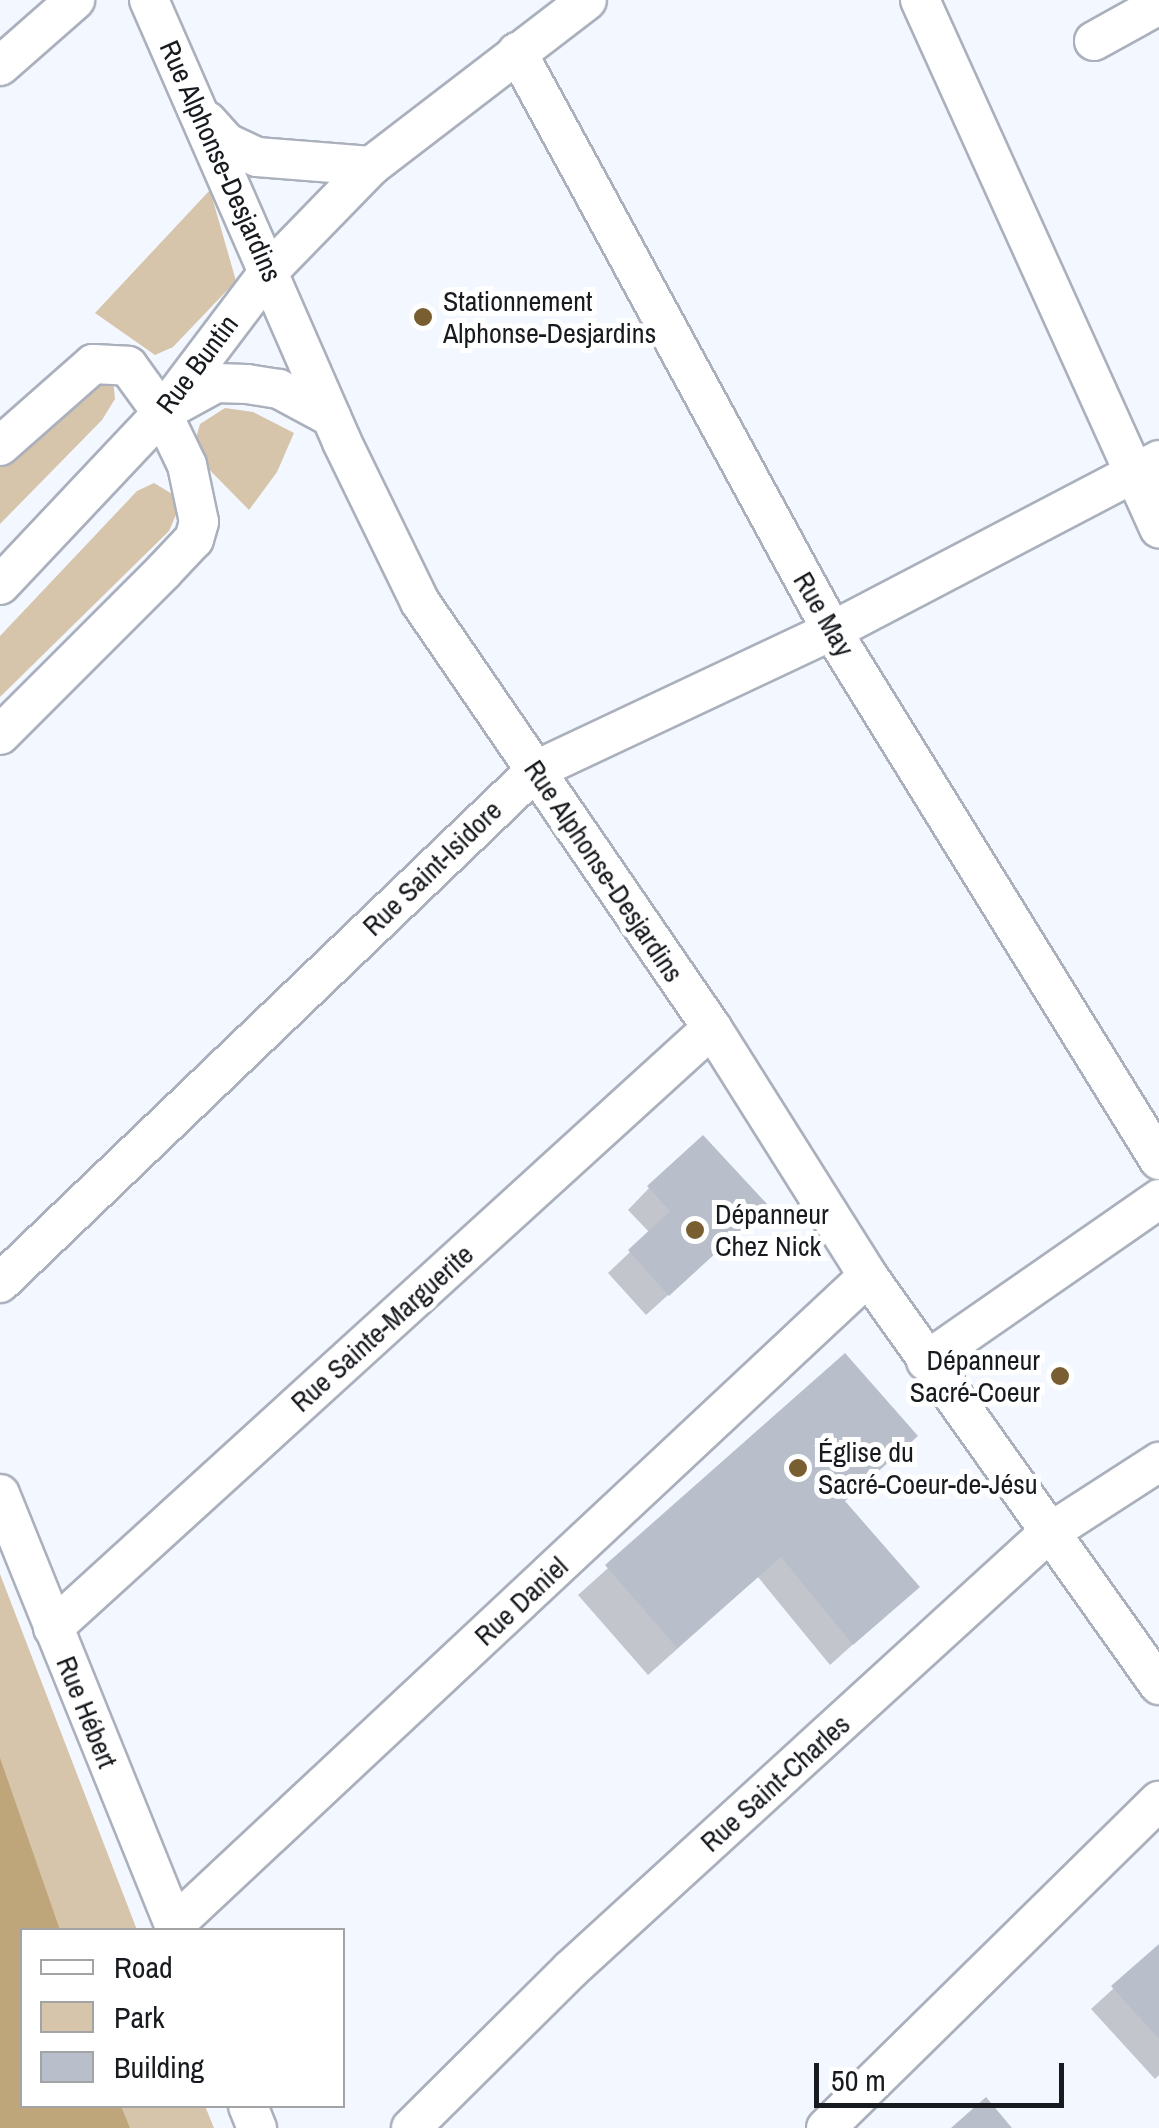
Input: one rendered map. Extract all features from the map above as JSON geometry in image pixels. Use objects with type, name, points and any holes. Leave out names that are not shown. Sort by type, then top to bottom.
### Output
[{"type":"street","points":[[0,66],[75,0]]},
{"type":"street","name":"Rue Alphonse-Desjardins","points":[[149,0],[270,270],[331,418],[420,602],[712,1028],[926,1361],[1046,1535],[1159,1685]]},
{"type":"street","name":"Rue Buntin","points":[[0,585],[162,413],[270,270],[371,166],[587,0]]},
{"type":"street","points":[[920,0],[1146,467],[1159,528]]},
{"type":"street","points":[[1094,41],[1159,4]]},
{"type":"street","name":"Rue May","points":[[517,52],[832,631],[1159,1160]]},
{"type":"street","points":[[200,113],[227,143],[256,157],[371,166]]},
{"type":"street","points":[[0,446],[93,364],[128,366],[162,413],[187,465],[199,522],[194,539],[0,735]]},
{"type":"street","points":[[162,413],[216,383],[278,389],[331,418]]},
{"type":"street","name":"Rue Saint-Isidore","points":[[0,1283],[536,770],[832,631],[1146,467]]},
{"type":"street","name":"Rue Sainte-Marguerite","points":[[53,1628],[712,1028]]},
{"type":"street","points":[[926,1361],[1159,1199]]},
{"type":"street","name":"Rue Daniel","points":[[175,1928],[868,1276]]},
{"type":"street","name":"Rue Saint-Charles","points":[[410,2128],[570,1970],[1046,1535],[1159,1462]]},
{"type":"street","name":"Rue Hébert","points":[[0,1494],[175,1928]]},
{"type":"street","points":[[826,2128],[1159,1800]]},
{"type":"green space","points":[[210,190],[236,281],[173,347],[155,355],[95,313]]},
{"type":"green space","points":[[113,380],[115,399],[102,420],[0,524],[0,467],[91,382]]},
{"type":"green space","points":[[225,408],[253,412],[294,433],[277,472],[249,510],[192,452],[200,424]]},
{"type":"green space","points":[[154,483],[174,495],[179,508],[169,531],[0,697],[0,636],[137,491]]},
{"type":"green space","points":[[0,1574],[136,1928],[20,1928],[20,2108],[206,2108],[214,2128],[0,2128]]},
{"type":"shaded area","points":[[0,1758],[59,1928],[20,1928],[20,2108],[122,2108],[130,2128],[0,2128]]},
{"type":"building","name":"Dépanneur Chez Nick","points":[[703,1135],[768,1205],[669,1296],[628,1250],[670,1211],[647,1186]]},
{"type":"building","name":"Église du Sacré-Coeur-de-Jésu","points":[[845,1353],[918,1436],[845,1501],[920,1587],[853,1645],[781,1557],[677,1648],[605,1565]]},
{"type":"building","points":[[1159,1944],[1159,2039],[1111,1986]]},
{"type":"building","points":[[986,2097],[1012,2128],[951,2128]]},
{"type":"place","name":"Stationnement Alphonse-Desjardins","points":[[423,317]]},
{"type":"place","name":"Dépanneur Chez Nick","points":[[695,1230]]},
{"type":"place","name":"Dépanneur Sacré-Coeur","points":[[1060,1376]]},
{"type":"place","name":"Église du Sacré-Coeur-de-Jésu","points":[[798,1468]]}]
